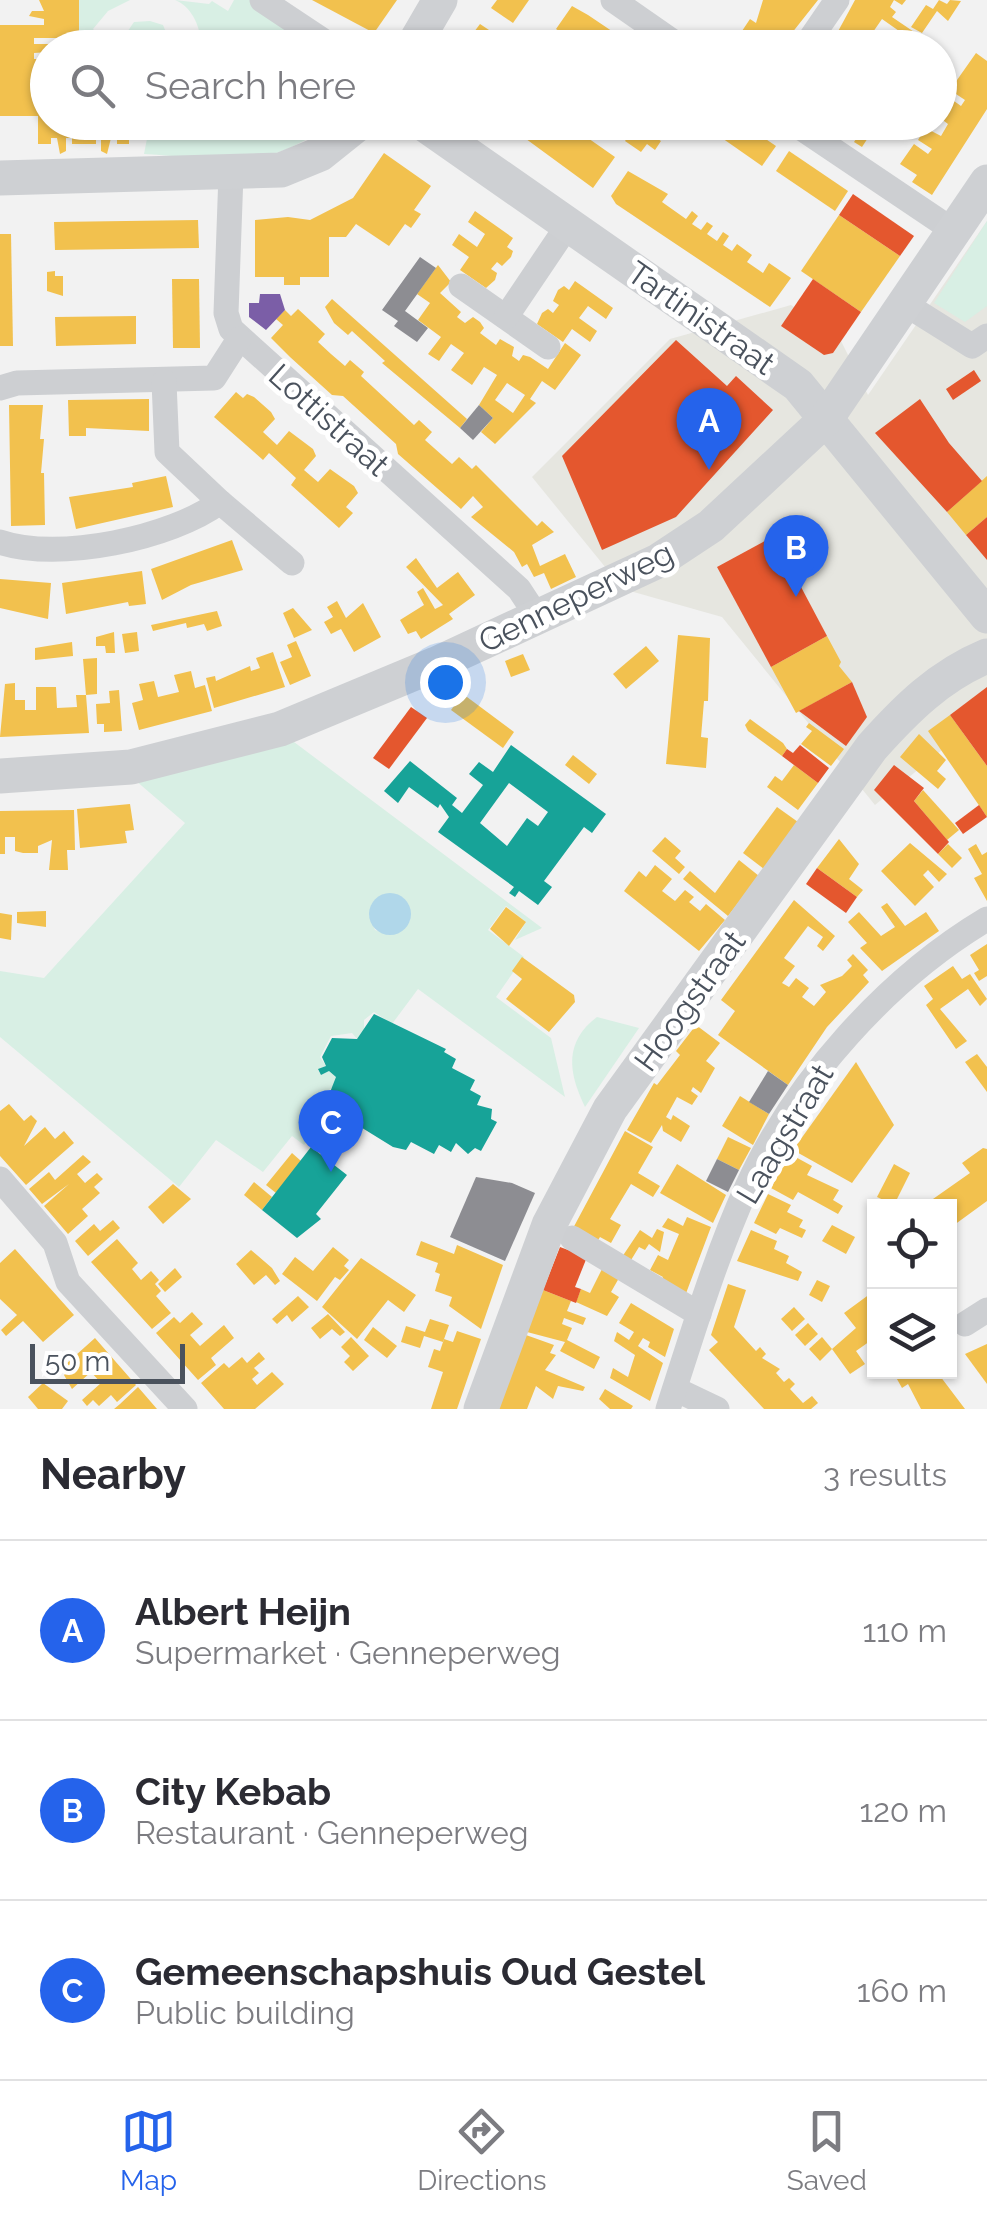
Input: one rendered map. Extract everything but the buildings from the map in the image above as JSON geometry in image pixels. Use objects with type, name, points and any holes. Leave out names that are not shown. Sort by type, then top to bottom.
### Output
[{"type":"street","points":[[262,0],[307,30]]},
{"type":"street","points":[[422,30],[440,0]]},
{"type":"street","points":[[613,0],[656,30]]},
{"type":"street","points":[[816,30],[837,0]]},
{"type":"street","points":[[0,178],[135,168],[231,174],[281,170],[320,154],[338,140]]},
{"type":"street","name":"Tartinistraat","points":[[446,140],[798,385],[987,616]]},
{"type":"street","points":[[819,140],[954,230]]},
{"type":"street","name":"Lottistraat","points":[[231,174],[226,313],[243,343],[518,588],[538,618]]},
{"type":"street","name":"Genneperweg","points":[[0,776],[132,768],[280,729],[538,618],[658,561],[711,526],[826,420],[987,182]]},
{"type":"street","points":[[506,317],[568,225]]},
{"type":"street","points":[[461,286],[548,348]]},
{"type":"street","points":[[905,304],[972,346],[987,336]]},
{"type":"street","points":[[0,388],[16,383],[214,378],[243,343]]},
{"type":"street","points":[[164,382],[167,452],[292,564]]},
{"type":"street","points":[[0,542],[58,548],[128,539],[182,524],[220,502]]},
{"type":"street","name":"Hoogstraat","points":[[481,1409],[549,1225],[610,1109],[872,747],[905,710],[942,679],[987,656]]},
{"type":"street","name":"Laagstraat","points":[[672,1399],[748,1184],[804,1092],[891,990],[987,919]]},
{"type":"street","points":[[0,1180],[55,1242],[68,1282],[185,1409]]},
{"type":"street","points":[[572,1238],[700,1314]]},
{"type":"street","points":[[672,1399],[718,1409]]},
{"type":"shaded area","points":[[987,221],[987,713],[875,805],[722,617],[623,589],[532,477],[670,339],[791,305],[839,337],[868,395]]},
{"type":"green space","points":[[78,0],[130,0],[108,11],[94,30],[77,30]]},
{"type":"green space","points":[[175,0],[209,4],[212,1],[228,11],[234,0],[252,0],[297,30],[199,30]]},
{"type":"green space","points":[[150,21],[163,25],[165,30],[129,30],[134,22]]},
{"type":"green space","points":[[147,140],[305,140],[263,157],[243,160],[144,154]]},
{"type":"green space","points":[[987,221],[987,306],[965,322],[934,303]]},
{"type":"green space","points":[[290,739],[542,928],[515,940],[526,922],[506,906],[488,930],[524,957],[496,997],[551,1038],[565,1097],[418,989],[392,1024],[374,1012],[364,1020],[364,1033],[357,1039],[352,1033],[331,1036],[320,1057],[326,1066],[318,1070],[321,1075],[329,1071],[336,1077],[335,1086],[324,1093],[323,1106],[333,1110],[304,1145],[292,1136],[263,1172],[216,1140],[179,1187],[0,1037],[0,971],[44,978],[185,823],[135,780]],"holes":[[[384,894],[402,897],[409,907],[410,921],[390,935],[375,930],[369,915],[374,901]]]},
{"type":"green space","points":[[597,1017],[639,1028],[585,1107],[575,1082],[572,1058],[579,1037]]},
{"type":"water","points":[[390,893],[405,899],[411,914],[405,929],[390,935],[375,929],[369,914],[375,899]]},
{"type":"place","name":"Albert Heijn","points":[[709,470]]},
{"type":"place","name":"City Kebab","points":[[796,597]]},
{"type":"place","name":"Gemeenschapshuis Oud Gestel","points":[[331,1172]]}]
